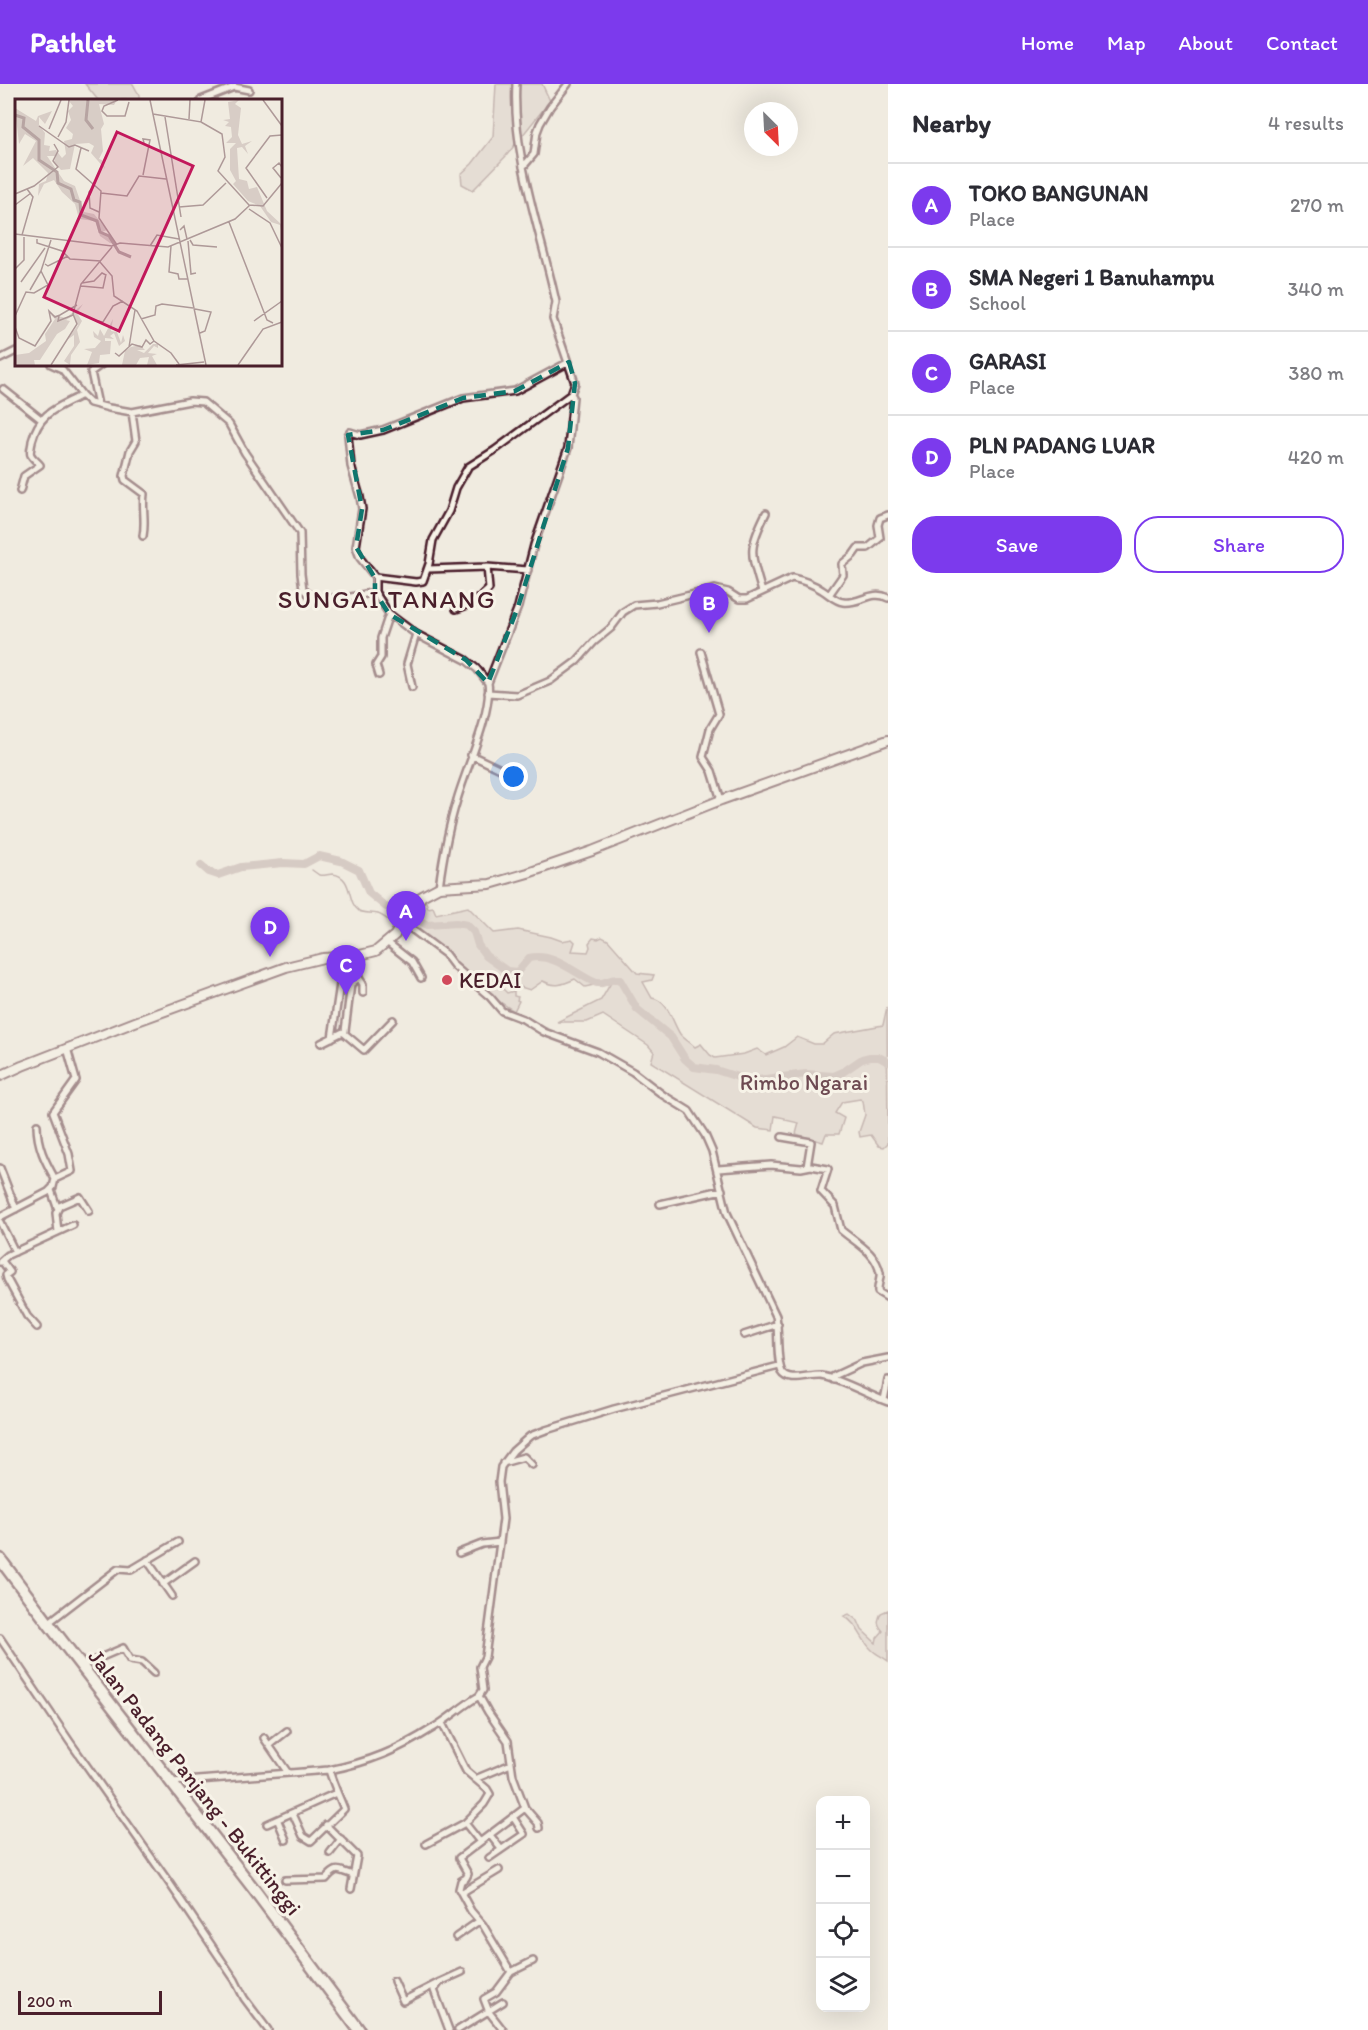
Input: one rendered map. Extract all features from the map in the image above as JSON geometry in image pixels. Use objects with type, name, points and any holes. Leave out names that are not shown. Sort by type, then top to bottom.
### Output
[{"type":"highway","name":"Jalan Padang Panjang - Bukittinggi","points":[[0,1559],[359,2030]]},
{"type":"main road","points":[[0,1076],[67,1048],[286,967],[323,958],[356,956],[376,951],[395,935],[420,899],[439,887],[503,882],[888,740]]},
{"type":"street","points":[[375,577],[423,581],[428,569],[433,540],[449,511],[456,488],[468,467],[571,394],[575,384],[553,319],[556,302],[523,167],[515,107],[516,84]]},
{"type":"street","points":[[523,167],[534,154],[540,124],[568,84]]},
{"type":"street","points":[[204,99],[234,87],[249,90]]},
{"type":"street","points":[[0,359],[15,352]]},
{"type":"street","points":[[488,683],[466,660],[416,634],[389,615],[375,592],[375,577],[360,558],[356,547],[362,509],[351,466],[348,435],[350,432],[360,435],[383,430],[463,398],[515,391],[569,362]]},
{"type":"street","points":[[54,366],[64,372],[90,403],[98,405],[132,412],[190,401],[203,402],[229,424],[245,453],[300,533],[300,574],[303,589],[311,596],[318,598],[351,597],[375,592]]},
{"type":"street","points":[[64,372],[66,366]]},
{"type":"street","points":[[98,405],[91,372],[99,366]]},
{"type":"street","points":[[3,389],[42,420]]},
{"type":"street","points":[[439,887],[447,835],[484,720],[488,683],[518,608],[534,545],[568,448],[573,397],[571,394]]},
{"type":"street","points":[[20,491],[24,476],[40,465],[30,452],[33,438],[42,420],[55,407],[82,395]]},
{"type":"street","points":[[132,412],[136,441],[124,476],[125,480],[144,494],[143,508],[146,519],[144,536]]},
{"type":"street","points":[[762,592],[751,547],[766,513]]},
{"type":"street","points":[[829,595],[843,575],[842,564],[858,548],[868,548],[880,538],[878,525],[880,518],[888,515]]},
{"type":"street","points":[[428,569],[487,567],[528,570]]},
{"type":"street","points":[[456,609],[473,603],[489,589],[487,567]]},
{"type":"street","points":[[488,693],[517,695],[550,681],[577,661],[594,642],[612,628],[623,612],[634,605],[657,603],[716,589],[743,600],[792,578],[812,585],[837,600],[846,602],[874,595],[888,598]]},
{"type":"street","points":[[379,675],[376,664],[381,656],[381,638],[389,615]]},
{"type":"street","points":[[412,687],[406,664],[416,634]]},
{"type":"street","points":[[700,652],[719,714],[710,729],[703,757],[712,771],[721,800]]},
{"type":"street","points":[[471,755],[511,774]]},
{"type":"street","points":[[402,922],[445,954],[502,1011],[523,1019],[544,1032],[598,1052],[633,1072],[689,1111],[705,1135],[718,1169],[727,1213],[776,1316],[779,1366],[786,1377],[822,1376],[886,1401],[888,1380]]},
{"type":"street","points":[[388,943],[412,962],[421,978]]},
{"type":"street","points":[[356,956],[363,993]]},
{"type":"street","points":[[332,1038],[340,984],[359,978]]},
{"type":"street","points":[[344,1033],[352,981]]},
{"type":"street","points":[[344,1033],[363,1050],[393,1020]]},
{"type":"street","points":[[321,1043],[344,1033]]},
{"type":"street","points":[[59,1207],[56,1206],[51,1190],[55,1179],[72,1171],[69,1154],[53,1112],[76,1080],[67,1048]]},
{"type":"street","points":[[37,1125],[40,1149],[55,1179]]},
{"type":"street","points":[[782,1137],[811,1142],[807,1167]]},
{"type":"street","points":[[718,1169],[771,1165],[801,1168],[816,1166],[828,1169],[821,1191],[835,1206],[841,1230],[856,1239],[877,1260],[880,1277],[878,1292],[888,1298]]},
{"type":"street","points":[[0,1168],[16,1209]]},
{"type":"street","points":[[0,1217],[51,1190]]},
{"type":"street","points":[[660,1204],[722,1190]]},
{"type":"street","points":[[58,1232],[56,1212],[59,1207],[80,1197],[89,1211]]},
{"type":"street","points":[[0,1222],[15,1252]]},
{"type":"street","points":[[37,1327],[27,1316],[7,1279],[4,1257],[73,1225]]},
{"type":"street","points":[[744,1335],[778,1324]]},
{"type":"street","points":[[834,1380],[834,1376],[861,1363],[888,1358]]},
{"type":"street","points":[[172,1782],[329,1770],[371,1760],[442,1723],[480,1696],[483,1690],[480,1667],[485,1657],[503,1519],[499,1482],[503,1463],[513,1451],[530,1436],[614,1408],[779,1366]]},
{"type":"street","points":[[503,1463],[524,1457],[532,1465]]},
{"type":"street","points":[[48,1623],[118,1569],[131,1570],[177,1542]]},
{"type":"street","points":[[459,1553],[482,1544],[500,1542]]},
{"type":"street","points":[[147,1560],[172,1596]]},
{"type":"street","points":[[164,1584],[195,1561]]},
{"type":"street","points":[[0,1638],[268,2030]]},
{"type":"street","points":[[81,1666],[122,1648],[130,1660],[142,1662],[154,1673]]},
{"type":"street","points":[[480,1696],[510,1744],[513,1776],[525,1808],[538,1823],[539,1828]]},
{"type":"street","points":[[426,1844],[465,1823],[490,1794],[466,1771],[442,1723]]},
{"type":"street","points":[[269,1745],[287,1731]]},
{"type":"street","points":[[264,1738],[288,1773]]},
{"type":"street","points":[[475,1779],[511,1764]]},
{"type":"street","points":[[293,1814],[303,1836],[311,1841],[344,1809],[329,1770]]},
{"type":"street","points":[[267,1824],[336,1793]]},
{"type":"street","points":[[511,1972],[461,1893],[459,1885],[468,1874],[459,1858],[525,1808]]},
{"type":"street","points":[[489,1858],[524,1834],[513,1817]]},
{"type":"street","points":[[278,1821],[286,1840]]},
{"type":"street","points":[[465,1823],[480,1842]]},
{"type":"street","points":[[326,1825],[357,1856],[351,1889]]},
{"type":"street","points":[[490,1835],[501,1850]]},
{"type":"street","points":[[330,1853],[341,1839]]},
{"type":"street","points":[[285,1880],[326,1879],[331,1872],[337,1870],[353,1875]]},
{"type":"street","points":[[461,1893],[499,1870]]},
{"type":"street","points":[[456,1937],[479,1921]]},
{"type":"street","points":[[503,2030],[489,2012],[484,1997],[496,1992],[511,1972],[533,1961]]},
{"type":"street","points":[[394,1981],[403,2001],[462,1972]]},
{"type":"street","points":[[440,1982],[434,1990],[449,2030]]},
{"type":"street","points":[[458,2030],[503,2002]]},
{"type":"highlighted area","points":[[569,362],[575,383],[568,448],[518,607],[488,683],[466,660],[389,614],[375,592],[375,578],[356,547],[362,509],[348,435],[383,430],[463,398],[515,391]]},
{"type":"green space","points":[[85,84],[133,84],[139,95],[139,99],[97,99]]},
{"type":"green space","points":[[496,84],[542,84],[550,101],[506,156],[473,190],[462,184],[461,174],[493,137]]},
{"type":"green space","name":"Rimbo Ngarai","points":[[423,893],[428,908],[433,907],[436,914],[468,907],[494,933],[518,930],[562,941],[572,939],[575,942],[572,951],[588,952],[589,943],[593,938],[602,937],[608,940],[637,973],[654,975],[652,980],[643,982],[652,998],[658,1000],[666,1008],[682,1036],[695,1047],[701,1044],[715,1058],[744,1054],[757,1049],[766,1055],[784,1047],[797,1037],[814,1044],[822,1044],[834,1034],[883,1025],[887,1007],[888,1143],[884,1147],[879,1146],[871,1135],[860,1137],[859,1132],[865,1115],[863,1101],[860,1099],[842,1102],[835,1113],[844,1118],[839,1134],[826,1134],[823,1142],[796,1134],[799,1123],[785,1120],[785,1118],[775,1116],[773,1130],[757,1128],[651,1062],[654,1052],[648,1045],[603,1015],[587,1022],[557,1022],[601,1000],[612,981],[585,987],[575,979],[555,985],[543,981],[530,990],[508,983],[501,987],[507,993],[514,991],[514,996],[518,997],[519,1001],[514,1011],[462,978],[443,956],[406,926],[395,930]]},
{"type":"green space","points":[[888,1610],[888,1661],[872,1650],[853,1623],[844,1616],[849,1614],[858,1621],[862,1630],[876,1643],[883,1631],[878,1623],[881,1613]]},
{"type":"waterway","points":[[201,865],[209,872],[218,875],[241,867],[283,863],[304,864],[319,856],[341,861],[359,870],[369,893],[386,907],[408,913],[427,925],[456,923],[467,925],[474,932],[478,945],[486,956],[507,971],[517,972],[529,958],[538,957],[563,964],[597,983],[613,979],[620,980],[637,1009],[671,1037],[685,1059],[694,1067],[716,1070],[750,1081],[806,1074],[834,1076],[862,1059],[870,1057],[879,1057],[888,1062]]},
{"type":"waterway","points":[[312,870],[319,875],[340,876],[347,885],[352,902],[359,911],[378,914],[394,924]]},
{"type":"place","name":"SMA Negeri 1 Banuhampu","points":[[709,633]]},
{"type":"place","name":"TOKO BANGUNAN","points":[[406,941]]},
{"type":"place","name":"PLN PADANG LUAR","points":[[270,957]]},
{"type":"place","name":"KEDAI","points":[[447,980]]},
{"type":"place","name":"GARASI","points":[[346,995]]},
{"type":"district","name":"SUNGAI TANANG","points":[[387,599]]}]
